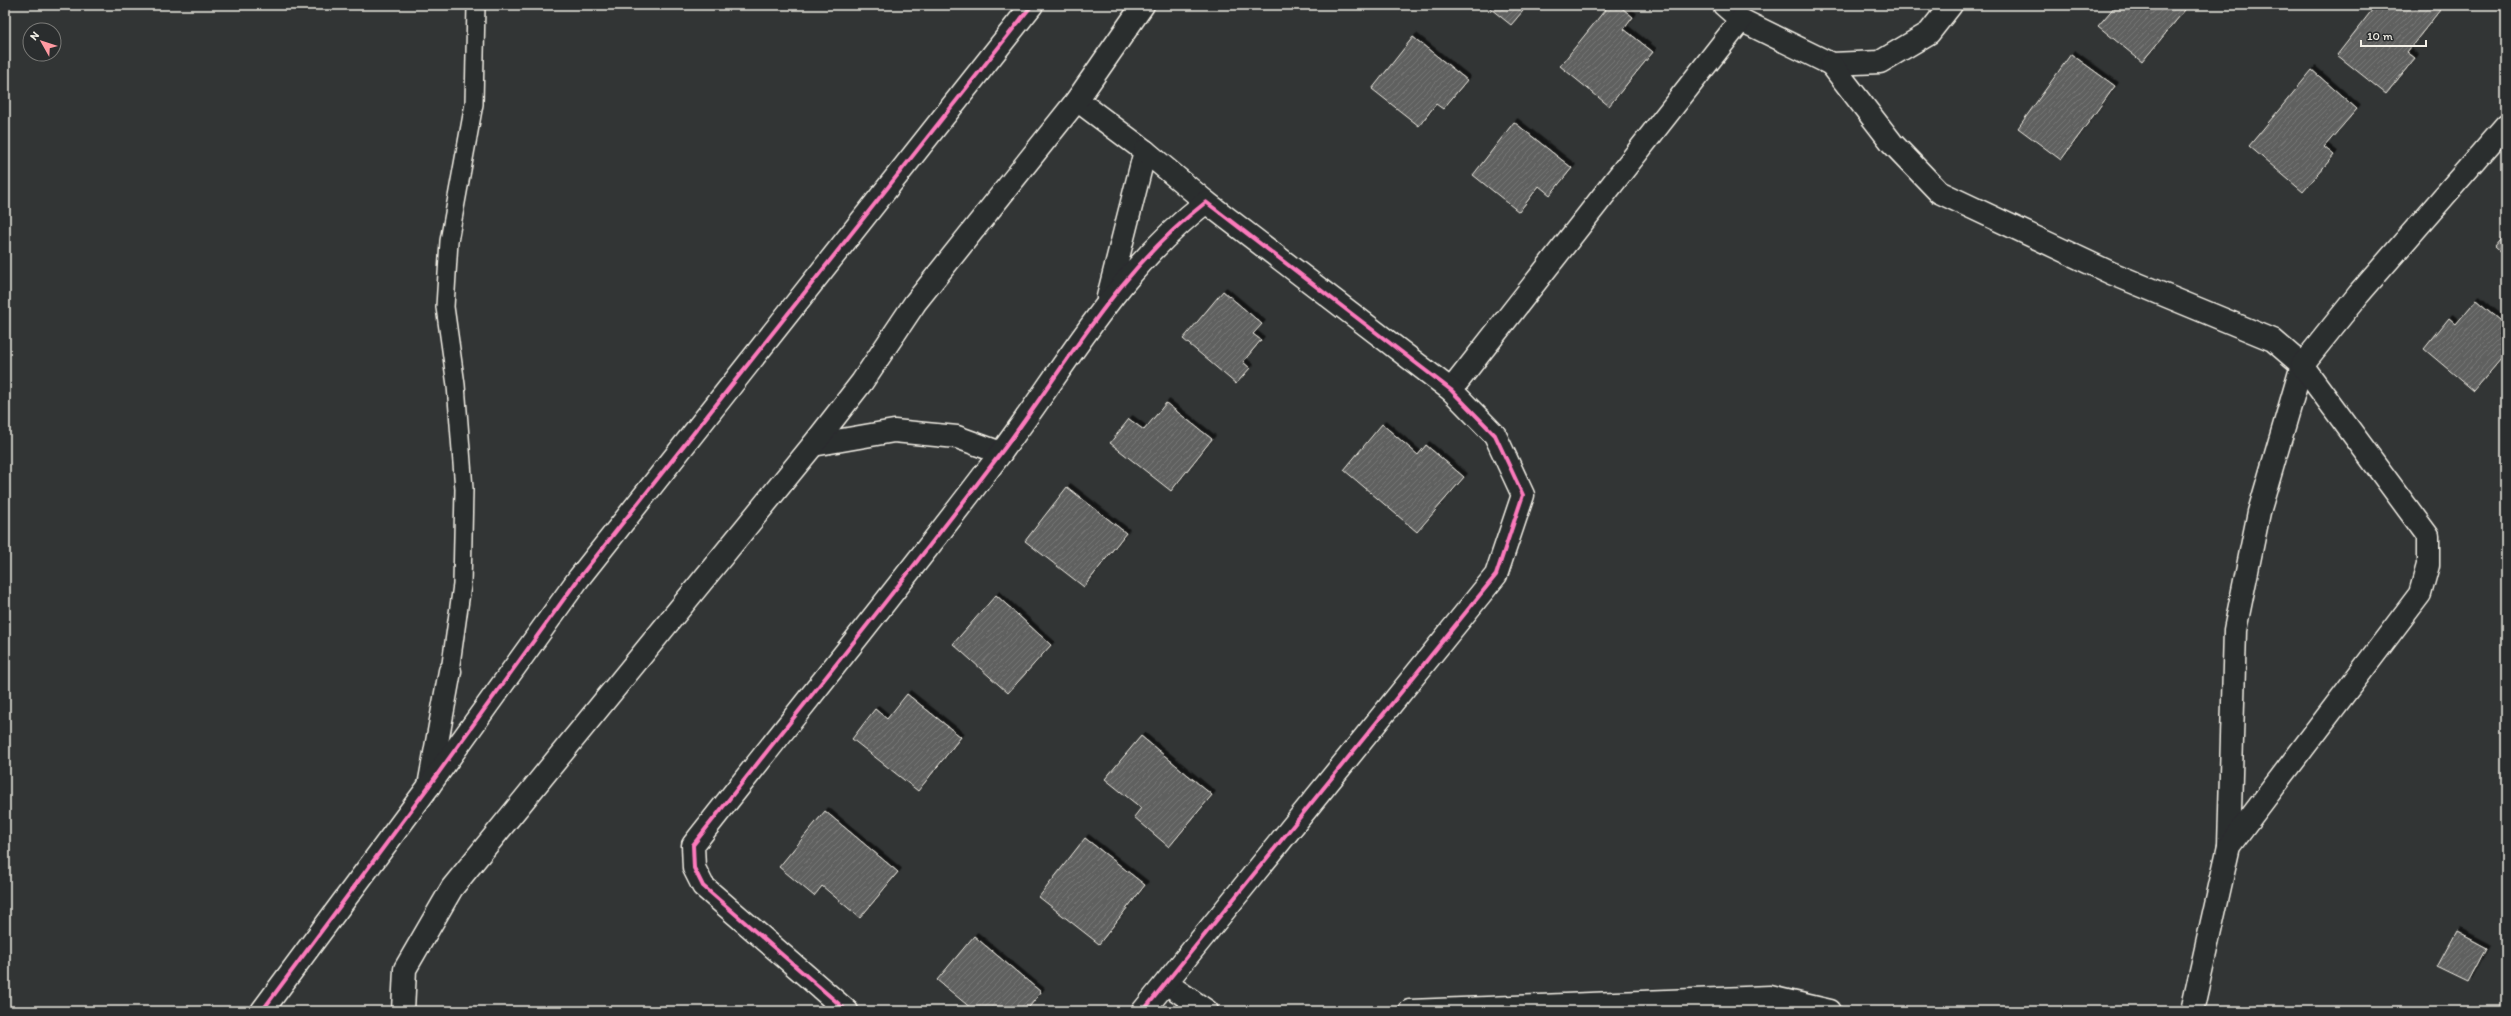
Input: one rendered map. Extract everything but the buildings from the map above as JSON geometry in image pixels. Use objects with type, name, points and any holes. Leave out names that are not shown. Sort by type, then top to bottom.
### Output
[{"type":"street","points":[[262,1011],[429,786],[579,578],[1032,5]]},
{"type":"street","points":[[403,1011],[405,970],[452,888],[813,445],[862,382],[915,303],[1077,100],[1143,5]]},
{"type":"street","points":[[1724,5],[1741,20],[1831,64],[1892,143],[1939,192],[2111,273],[2274,340],[2302,365],[2428,536],[2428,565],[2420,594],[2229,846]]},
{"type":"street","points":[[1831,64],[1880,62],[1929,33],[1951,5]]},
{"type":"street","points":[[1451,390],[1741,20]]},
{"type":"street","points":[[1077,100],[1186,182],[1206,202],[1451,390],[1495,435],[1524,495],[1496,575],[1143,1011]]},
{"type":"street","points":[[2192,1011],[2229,846],[2235,630],[2258,512],[2302,365],[2359,294],[2506,125]]},
{"type":"street","points":[[1106,302],[1145,151]]},
{"type":"street","points":[[847,1011],[703,886],[694,868],[693,845],[1001,453],[1106,302],[1135,268],[1179,223],[1206,202]]},
{"type":"street","points":[[813,445],[894,431],[957,437],[1001,453]]},
{"type":"street","points":[[429,786],[450,671]]},
{"type":"street","points":[[1166,983],[1208,1011]]},
{"type":"street","points":[[1410,1011],[1770,997],[1830,1011]]},
{"type":"lane","points":[[450,671],[462,585],[464,489],[456,385],[445,307],[449,241],[474,104],[476,5]]},
{"type":"cycle path","points":[[262,1011],[429,786],[579,578],[1032,5]]},
{"type":"cycle path","points":[[847,1011],[703,886],[694,868],[693,845],[1000,454],[1094,321],[1119,289],[1145,259],[1174,230],[1206,202],[1451,390],[1495,435],[1523,495],[1496,575],[1143,1011]]}]
